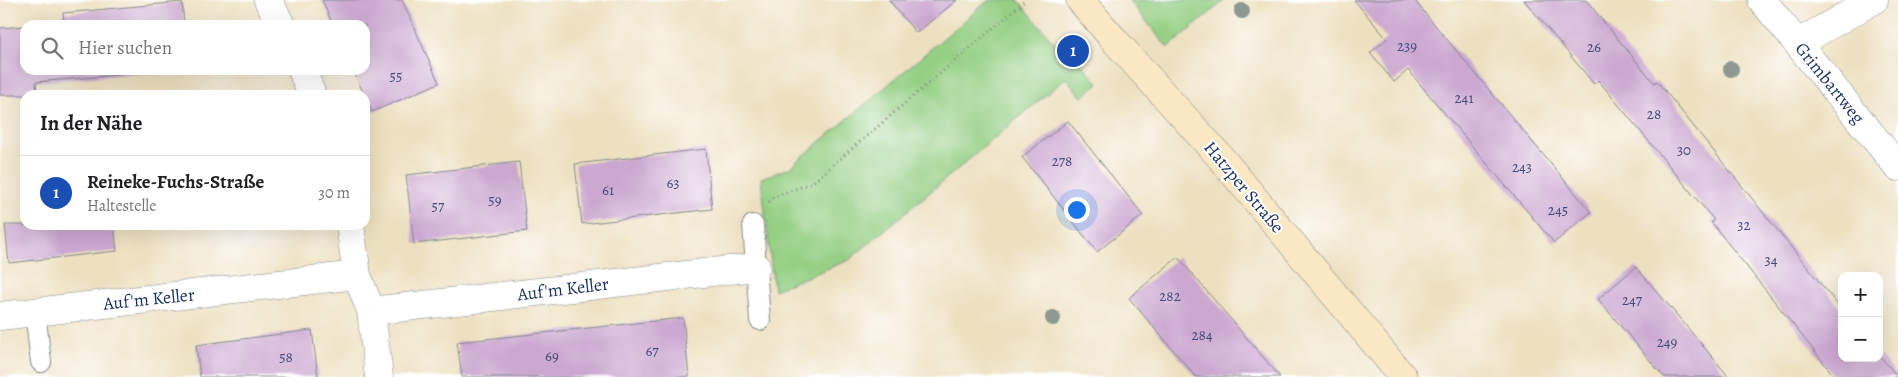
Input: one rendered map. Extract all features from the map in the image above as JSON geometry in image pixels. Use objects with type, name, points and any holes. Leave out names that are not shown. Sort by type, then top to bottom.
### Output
[{"type":"main road","name":"Hatzper Straße","points":[[1080,0],[1221,158],[1403,377]]},
{"type":"street","points":[[268,0],[278,20]]},
{"type":"street","name":"Grimbartweg","points":[[1762,0],[1898,167]]},
{"type":"street","points":[[1798,43],[1874,0]]},
{"type":"street","points":[[304,75],[310,90]]},
{"type":"street","points":[[351,230],[357,275],[371,312],[379,377]]},
{"type":"street","name":"Auf'm Keller","points":[[371,312],[756,267]]},
{"type":"street","name":"Auf'm Keller","points":[[0,316],[357,275]]},
{"type":"lane","points":[[753,225],[760,320]]},
{"type":"lane","points":[[35,312],[41,362]]},
{"type":"path","points":[[753,225],[772,198],[813,182],[1026,0]]},
{"type":"green space","points":[[989,0],[1018,0],[1069,60],[1075,55],[1098,83],[1082,97],[1066,78],[849,260],[774,290],[761,178],[789,168]]},
{"type":"green space","points":[[1129,0],[1225,0],[1168,48]]},
{"type":"building","points":[[322,0],[402,0],[439,83],[372,112],[370,108],[370,90],[362,90],[355,75],[370,75],[370,20],[331,20]]},
{"type":"building","points":[[889,0],[957,0],[916,33]]},
{"type":"building","points":[[1354,0],[1414,0],[1591,212],[1554,243],[1408,70],[1394,82],[1370,53],[1387,39]]},
{"type":"building","points":[[1524,0],[1586,0],[1654,83],[1657,81],[1838,305],[1838,362],[1883,362],[1883,360],[1898,377],[1835,377],[1711,222],[1714,220],[1598,80],[1594,84]]},
{"type":"building","points":[[182,2],[184,20],[64,20],[63,13]]},
{"type":"building","points":[[20,26],[20,75],[119,75],[36,82],[37,90],[20,90],[20,95],[0,95],[0,28]]},
{"type":"building","points":[[1068,121],[1143,215],[1097,252],[1022,157]]},
{"type":"building","points":[[706,149],[712,209],[582,224],[575,164]]},
{"type":"building","points":[[519,162],[527,231],[414,244],[406,175]]},
{"type":"building","points":[[5,225],[20,225],[20,230],[115,230],[117,251],[9,263]]},
{"type":"building","points":[[1178,257],[1280,377],[1196,377],[1161,336],[1129,298]]},
{"type":"building","points":[[1636,267],[1729,377],[1664,377],[1598,299]]},
{"type":"building","points":[[683,318],[689,377],[462,377],[457,342]]},
{"type":"building","points":[[312,330],[318,377],[200,377],[196,345]]},
{"type":"place","name":"Reineke-Fuchs-Straße","points":[[1073,51]]}]
